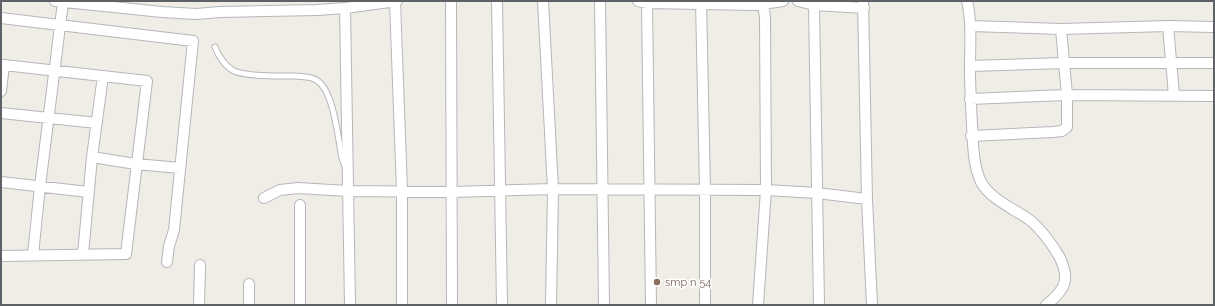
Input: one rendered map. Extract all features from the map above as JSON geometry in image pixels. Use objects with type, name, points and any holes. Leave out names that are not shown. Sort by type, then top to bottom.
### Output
[{"type":"street","points":[[33,255],[60,24],[59,1],[162,12],[196,14],[252,10],[317,10],[396,1],[402,191],[402,305]]},
{"type":"street","points":[[450,1],[452,305]]},
{"type":"street","points":[[497,1],[502,305]]},
{"type":"street","points":[[543,1],[553,189],[551,305]]},
{"type":"street","points":[[600,1],[604,305]]},
{"type":"street","points":[[651,305],[650,189],[643,2],[755,5],[783,1]]},
{"type":"street","points":[[798,1],[814,5],[864,4],[867,199],[872,305]]},
{"type":"street","points":[[967,1],[970,26],[971,136],[976,169],[984,187],[991,195],[1042,230],[1051,242],[1062,262],[1066,275],[1066,283],[1056,297],[1046,305]]},
{"type":"street","points":[[701,3],[705,189],[705,305]]},
{"type":"street","points":[[758,305],[766,190],[765,18],[763,4]]},
{"type":"street","points":[[814,5],[818,305]]},
{"type":"street","points":[[345,8],[350,305]]},
{"type":"street","points":[[1,18],[193,41],[174,230],[169,246],[167,262]]},
{"type":"street","points":[[970,26],[1061,29],[1168,26],[1214,27]]},
{"type":"street","points":[[1168,26],[1174,95]]},
{"type":"street","points":[[971,136],[1062,131],[1067,127],[1068,95],[1061,29]]},
{"type":"street","points":[[970,66],[1064,63],[1214,63]]},
{"type":"street","points":[[1,91],[2,65],[147,81],[126,254],[1,256]]},
{"type":"street","points":[[83,254],[88,192],[103,76]]},
{"type":"street","points":[[970,99],[1068,95],[1214,96]]},
{"type":"street","points":[[1,113],[97,123]]},
{"type":"street","points":[[92,157],[136,164],[180,168]]},
{"type":"street","points":[[1,182],[88,192]]},
{"type":"street","points":[[264,198],[280,190],[298,188],[348,191],[452,192],[553,189],[766,190],[817,193],[867,199]]},
{"type":"street","points":[[300,205],[300,305]]},
{"type":"street","points":[[199,305],[200,265]]},
{"type":"street","points":[[249,284],[249,305]]},
{"type":"lane","points":[[215,47],[222,60],[234,71],[250,74],[310,77],[320,82],[330,98],[342,158],[348,173]]},
{"type":"place","name":"smp n 54","points":[[657,282]]}]
